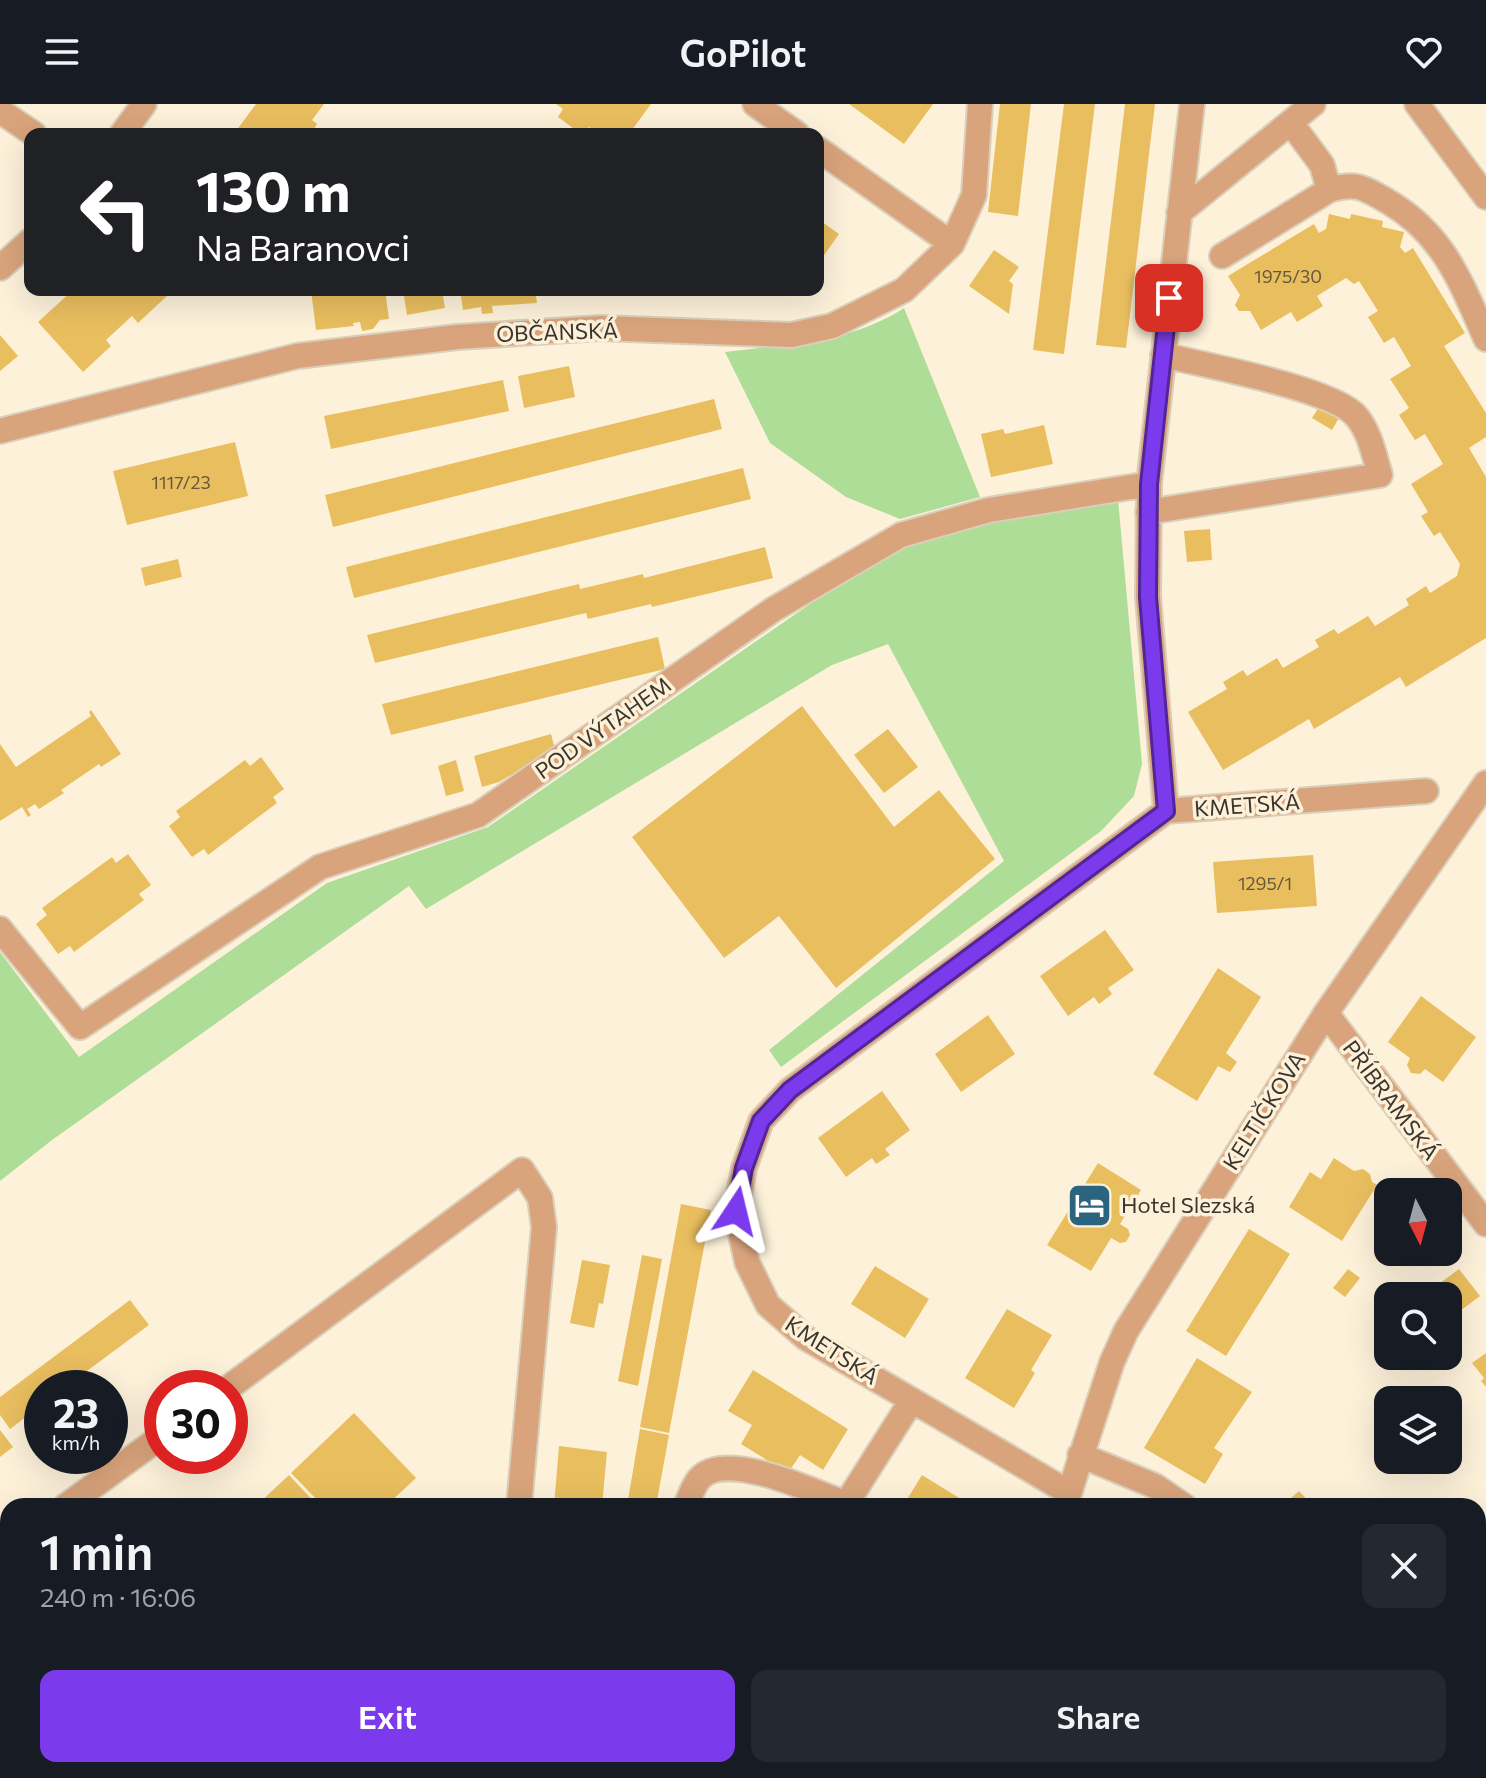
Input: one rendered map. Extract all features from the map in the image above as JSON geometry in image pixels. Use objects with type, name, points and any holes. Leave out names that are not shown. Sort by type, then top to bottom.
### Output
[{"type":"street","points":[[126,128],[144,104]]},
{"type":"street","points":[[755,104],[789,128]]},
{"type":"street","name":"OBČANSKÁ","points":[[0,431],[312,354],[457,337],[601,328],[792,335],[832,326],[904,290],[952,244],[974,195],[980,104]]},
{"type":"street","points":[[1166,811],[1148,597],[1149,484],[1192,104]]},
{"type":"street","points":[[1179,213],[1313,104]]},
{"type":"street","points":[[1417,104],[1486,197]]},
{"type":"street","points":[[0,111],[25,128]]},
{"type":"street","points":[[1291,123],[1322,165],[1329,190]]},
{"type":"street","points":[[824,153],[952,244]]},
{"type":"street","points":[[1222,256],[1329,190],[1349,184],[1372,192],[1403,210],[1436,240],[1456,272],[1486,339]]},
{"type":"street","points":[[0,268],[24,246]]},
{"type":"street","points":[[1148,512],[1380,475],[1367,434],[1346,406],[1314,392],[1163,355]]},
{"type":"street","name":"POD VÝTAHEM","points":[[0,929],[80,1027],[320,867],[478,815],[774,609],[901,535],[989,510],[1149,484]]},
{"type":"street","name":"KELTIČKOVA","points":[[1066,1498],[1112,1362],[1126,1331],[1326,1013],[1486,783]]},
{"type":"street","name":"KMETSKÁ","points":[[1064,1498],[912,1400],[806,1338],[768,1305],[747,1262],[736,1211],[744,1168],[761,1121],[790,1090],[1166,811],[1426,791]]},
{"type":"street","name":"PŘÍBRAMSKÁ","points":[[1326,1013],[1486,1224]]},
{"type":"street","points":[[248,1373],[522,1170],[540,1198],[544,1227],[520,1498]]},
{"type":"street","points":[[853,1498],[912,1400]]},
{"type":"street","points":[[77,1498],[144,1449]]},
{"type":"street","points":[[1080,1455],[1155,1486],[1172,1498]]},
{"type":"street","points":[[690,1498],[700,1477],[718,1470],[733,1469],[771,1476],[830,1498]]},
{"type":"green space","points":[[904,308],[980,497],[900,519],[846,497],[770,443],[725,352],[840,335],[884,320]]},
{"type":"green space","points":[[1118,499],[1142,764],[1134,796],[1101,831],[781,1067],[769,1050],[1004,861],[888,644],[832,665],[426,909],[409,886],[52,1140],[0,1181],[0,952],[79,1057],[327,883],[488,827],[810,604],[912,542],[992,517]]},
{"type":"building","points":[[256,104],[324,104],[312,120],[317,124],[315,128],[238,128]]},
{"type":"building","points":[[556,104],[651,104],[633,128],[573,128],[558,117],[563,109]]},
{"type":"building","points":[[849,104],[933,104],[904,144]]},
{"type":"building","points":[[1000,104],[1031,104],[1018,216],[988,212]]},
{"type":"building","points":[[1064,104],[1095,104],[1064,354],[1033,350]]},
{"type":"building","points":[[1125,104],[1155,104],[1126,348],[1096,345]]},
{"type":"building","points":[[1329,214],[1350,219],[1351,214],[1383,221],[1382,227],[1404,232],[1400,247],[1405,253],[1413,248],[1465,333],[1444,346],[1486,413],[1486,437],[1469,448],[1486,477],[1486,638],[1406,687],[1400,677],[1314,729],[1309,719],[1223,770],[1188,712],[1227,689],[1223,682],[1243,670],[1247,676],[1277,658],[1283,668],[1319,647],[1315,640],[1334,629],[1338,634],[1368,616],[1375,626],[1409,605],[1406,599],[1426,586],[1430,593],[1457,576],[1460,564],[1440,532],[1434,536],[1421,516],[1428,512],[1411,484],[1443,464],[1425,434],[1415,440],[1399,415],[1409,408],[1390,379],[1411,366],[1394,337],[1384,343],[1368,317],[1378,311],[1359,281],[1354,284],[1346,278],[1317,296],[1323,306],[1297,322],[1291,312],[1261,330],[1250,311],[1239,311],[1235,305],[1240,295],[1228,276],[1314,224],[1319,233],[1326,229]]},
{"type":"building","points":[[824,223],[839,234],[824,255]]},
{"type":"building","points":[[994,250],[1019,267],[1009,281],[1013,284],[1009,314],[969,286]]},
{"type":"building","points":[[66,296],[167,296],[138,323],[132,316],[106,340],[111,346],[83,372],[38,322]]},
{"type":"building","points":[[312,296],[386,296],[389,319],[380,320],[373,329],[362,331],[360,322],[353,323],[354,326],[316,330]]},
{"type":"building","points":[[404,296],[443,296],[445,308],[407,315]]},
{"type":"building","points":[[461,296],[536,296],[537,303],[492,306],[493,313],[482,314],[481,307],[463,310]]},
{"type":"building","points":[[0,335],[18,356],[0,371]]},
{"type":"building","points":[[569,366],[575,397],[524,408],[518,376]]},
{"type":"building","points":[[503,380],[509,411],[331,449],[324,416]]},
{"type":"building","points":[[714,399],[722,429],[333,527],[325,495]]},
{"type":"building","points":[[1319,407],[1339,418],[1332,430],[1312,418]]},
{"type":"building","points":[[1044,425],[1053,464],[991,477],[981,434],[1003,429],[1005,434]]},
{"type":"building","points":[[235,442],[248,496],[127,525],[113,471]]},
{"type":"building","points":[[743,468],[751,499],[354,598],[346,567]]},
{"type":"building","points":[[1210,529],[1212,560],[1187,562],[1184,531]]},
{"type":"building","points":[[765,547],[773,578],[652,607],[651,604],[588,619],[586,613],[375,663],[367,635],[579,584],[580,589],[643,574],[644,578]]},
{"type":"building","points":[[178,559],[182,577],[145,586],[141,568]]},
{"type":"building","points":[[658,637],[665,669],[391,735],[382,704]]},
{"type":"building","points":[[802,706],[894,827],[939,790],[995,859],[836,988],[779,916],[724,958],[632,837]]},
{"type":"building","points":[[91,710],[121,754],[101,767],[99,764],[39,809],[35,804],[27,809],[31,815],[28,817],[22,807],[0,821],[0,744],[16,767],[91,716]]},
{"type":"building","points":[[888,729],[918,767],[884,793],[854,755]]},
{"type":"building","points":[[551,734],[555,749],[499,782],[482,787],[474,756]]},
{"type":"building","points":[[261,757],[284,789],[273,797],[277,803],[208,855],[204,849],[192,857],[169,826],[180,817],[176,811],[245,760],[250,766]]},
{"type":"building","points":[[456,760],[464,791],[446,796],[438,766]]},
{"type":"building","points":[[128,854],[151,885],[139,894],[144,900],[74,952],[70,946],[58,954],[36,924],[47,915],[42,908],[112,857],[116,863]]},
{"type":"building","points":[[1313,855],[1317,906],[1217,913],[1213,862]]},
{"type":"building","points":[[1105,930],[1134,970],[1108,988],[1112,994],[1099,1004],[1094,997],[1068,1016],[1040,976]]},
{"type":"building","points":[[1218,968],[1261,997],[1226,1053],[1237,1062],[1230,1072],[1218,1066],[1197,1101],[1153,1074]]},
{"type":"building","points":[[1421,996],[1476,1037],[1443,1082],[1425,1069],[1420,1074],[1411,1073],[1407,1065],[1410,1058],[1388,1042]]},
{"type":"building","points":[[988,1015],[1015,1054],[961,1092],[935,1054]]},
{"type":"building","points":[[882,1091],[910,1130],[885,1149],[890,1155],[876,1164],[872,1158],[846,1177],[818,1138]]},
{"type":"building","points":[[1334,1158],[1354,1171],[1363,1169],[1370,1174],[1374,1183],[1374,1190],[1342,1241],[1289,1207],[1310,1172],[1321,1179]]},
{"type":"building","points":[[1098,1163],[1141,1190],[1120,1224],[1128,1229],[1130,1235],[1126,1242],[1120,1243],[1111,1238],[1091,1271],[1047,1245]]},
{"type":"building","points":[[681,1204],[711,1210],[669,1433],[640,1427]]},
{"type":"building","points":[[1249,1229],[1290,1254],[1226,1356],[1186,1331]]},
{"type":"building","points":[[642,1255],[662,1259],[638,1386],[618,1381]]},
{"type":"building","points":[[582,1260],[610,1265],[603,1304],[599,1303],[594,1328],[570,1323]]},
{"type":"building","points":[[875,1266],[929,1299],[905,1338],[851,1304]]},
{"type":"building","points":[[1348,1269],[1360,1278],[1345,1297],[1333,1288]]},
{"type":"building","points":[[1459,1269],[1480,1296],[1462,1310],[1462,1282],[1442,1282]]},
{"type":"building","points":[[130,1300],[149,1325],[88,1370],[36,1370]]},
{"type":"building","points":[[1007,1309],[1052,1335],[1031,1370],[1035,1373],[1014,1408],[965,1378]]},
{"type":"building","points":[[1486,1353],[1486,1387],[1481,1381],[1484,1378],[1472,1363]]},
{"type":"building","points":[[1197,1358],[1252,1392],[1214,1448],[1223,1454],[1205,1484],[1144,1448]]},
{"type":"building","points":[[753,1370],[848,1429],[823,1470],[800,1455],[788,1473],[741,1444],[752,1425],[728,1411]]},
{"type":"building","points":[[24,1379],[24,1418],[10,1429],[0,1415],[0,1397]]},
{"type":"building","points":[[354,1413],[416,1478],[395,1498],[315,1498],[291,1473]]},
{"type":"building","points":[[640,1429],[669,1435],[657,1498],[628,1498]]},
{"type":"building","points":[[0,1430],[13,1447],[0,1457]]},
{"type":"building","points":[[559,1446],[607,1452],[603,1498],[555,1498]]},
{"type":"building","points":[[289,1475],[311,1498],[265,1498]]},
{"type":"building","points":[[922,1475],[959,1498],[908,1498]]},
{"type":"building","points":[[1299,1491],[1306,1498],[1291,1498]]},
{"type":"place","name":"Hotel Slezská","points":[[1090,1205]]},
{"type":"route","points":[[736,1211],[744,1168],[761,1121],[790,1090],[1166,811],[1148,597],[1148,512],[1169,298]]}]
